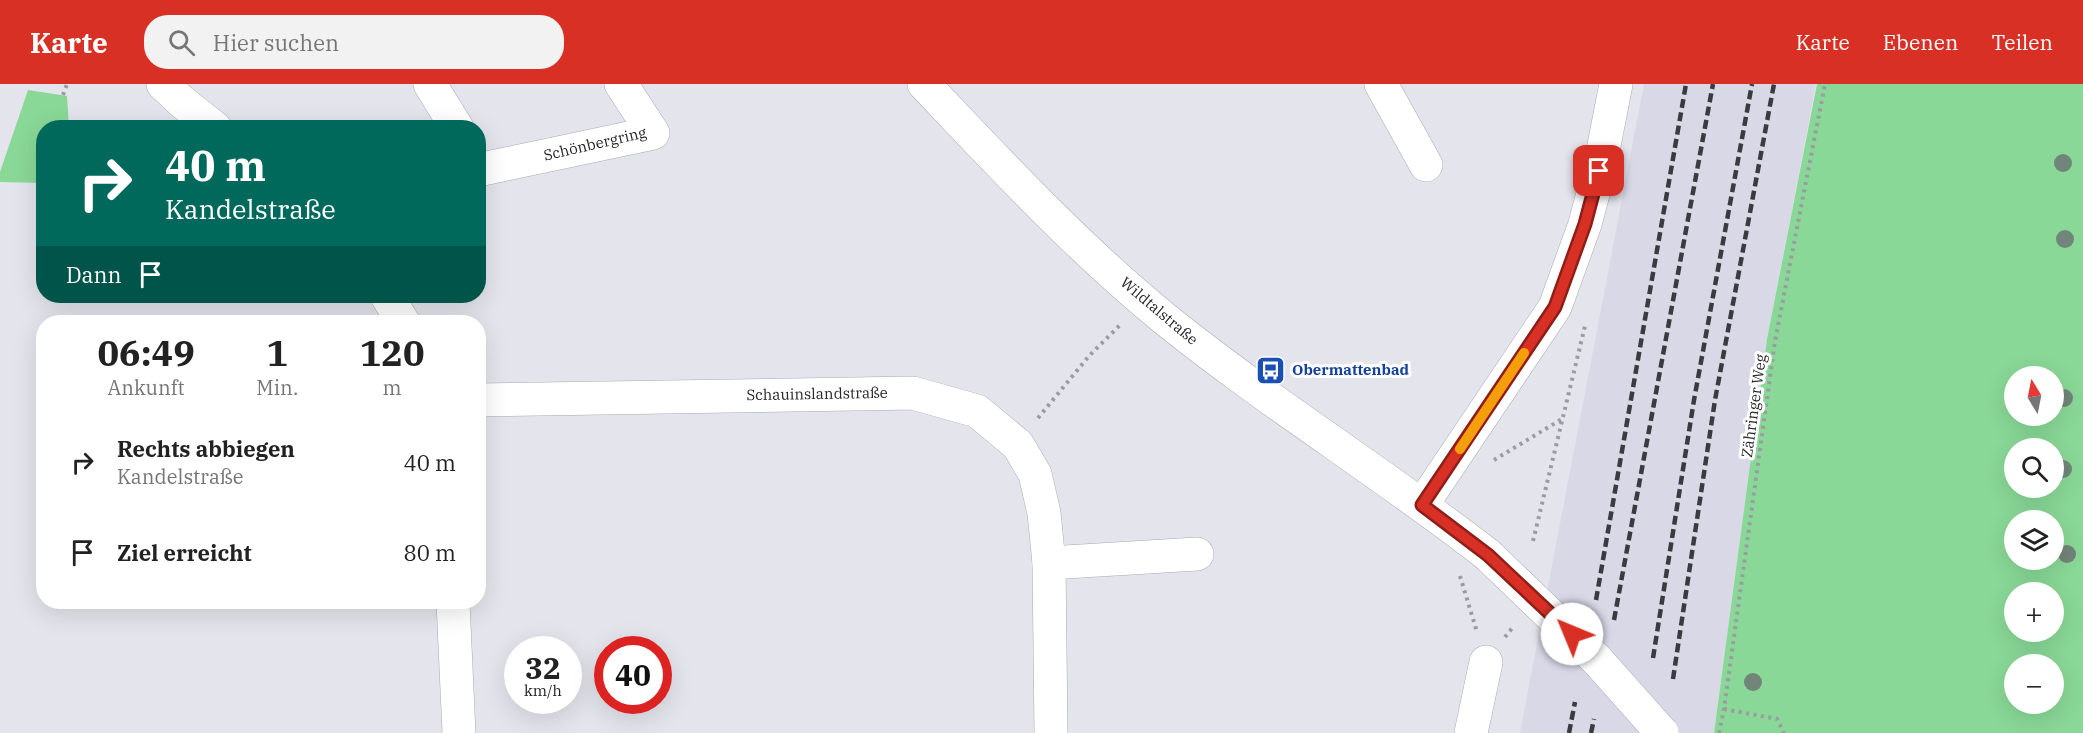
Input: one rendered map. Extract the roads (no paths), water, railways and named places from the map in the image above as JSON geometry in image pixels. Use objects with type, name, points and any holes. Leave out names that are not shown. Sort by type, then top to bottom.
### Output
[{"type":"street","points":[[163,84],[205,120]]},
{"type":"street","points":[[430,84],[453,120]]},
{"type":"street","name":"Schönbergring","points":[[486,166],[653,133],[621,84]]},
{"type":"street","name":"Wildtalstraße","points":[[924,84],[1060,224],[1165,318],[1488,555],[1598,660],[1662,733]]},
{"type":"street","points":[[1381,84],[1426,165]]},
{"type":"street","points":[[1422,505],[1555,307],[1585,224],[1599,171],[1616,84]]},
{"type":"street","name":"Schauinslandstraße","points":[[486,400],[913,393],[977,411],[1018,445],[1035,474],[1044,513],[1049,563],[1051,733]]},
{"type":"street","points":[[1049,563],[1197,554]]},
{"type":"street","points":[[453,609],[459,733]]},
{"type":"street","points":[[1471,733],[1486,662]]},
{"type":"railway","points":[[1596,600],[1686,84]]},
{"type":"railway","points":[[1614,620],[1713,84]]},
{"type":"railway","points":[[1653,658],[1694,400],[1752,84]]},
{"type":"railway","points":[[1673,679],[1715,400],[1774,84]]},
{"type":"railway","points":[[1569,733],[1575,702]]},
{"type":"railway","points":[[1591,733],[1594,719]]},
{"type":"place","name":"Obermattenbad","points":[[1271,370]]}]
